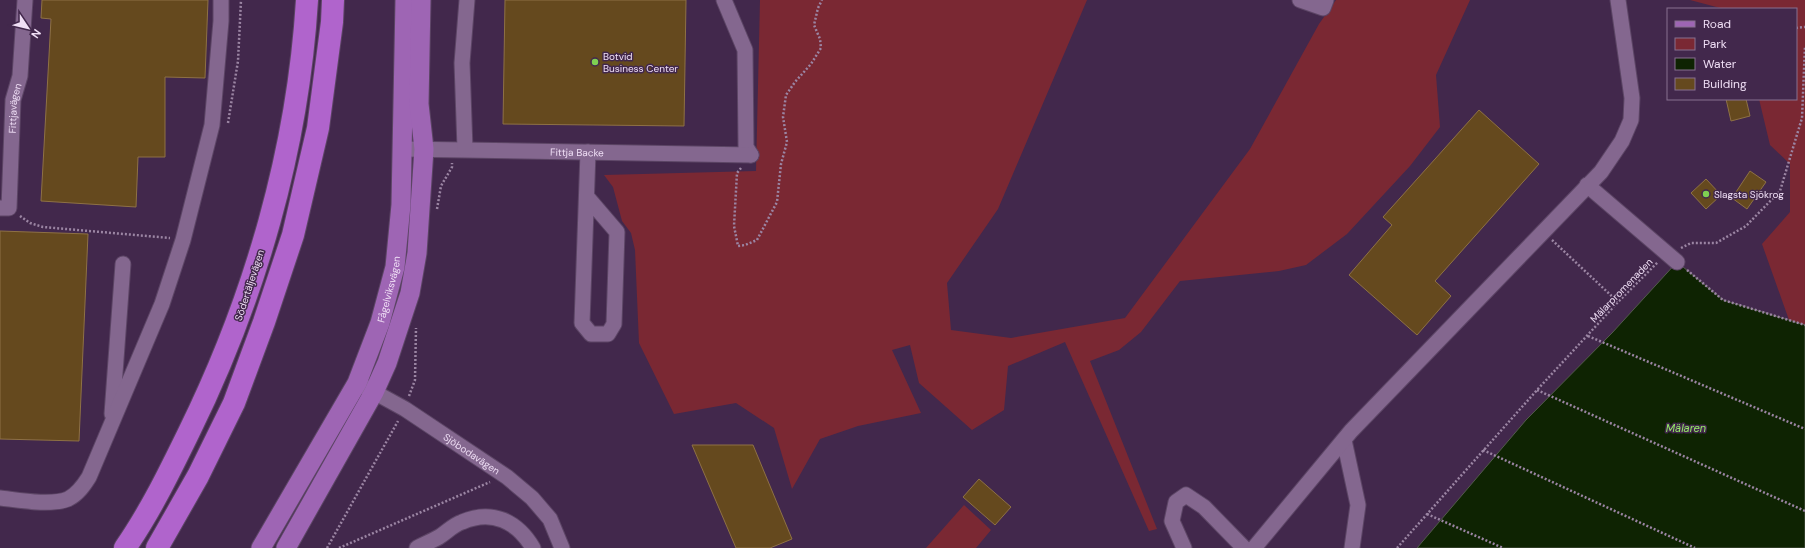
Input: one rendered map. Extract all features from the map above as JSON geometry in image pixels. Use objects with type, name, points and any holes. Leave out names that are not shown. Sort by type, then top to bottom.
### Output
[{"type":"highway","points":[[157,548],[198,476],[234,403],[264,322],[293,235],[318,128],[334,0]]},
{"type":"highway","name":"Södertäljevägen","points":[[125,548],[173,465],[210,390],[240,314],[267,229],[292,126],[306,6]]},
{"type":"main road","name":"Fågelviksvägen","points":[[261,548],[357,383],[380,323],[395,267],[401,205],[405,0]]},
{"type":"main road","name":"Fågelviksvägen","points":[[286,548],[374,392],[387,363],[410,293],[417,253],[424,150],[419,104],[421,0]]},
{"type":"street","name":"Fittjavägen","points":[[4,208],[13,100],[20,76],[25,0]]},
{"type":"street","points":[[0,498],[40,501],[68,499],[81,489],[89,477],[162,304],[183,240],[212,125],[221,21],[221,0]]},
{"type":"street","points":[[465,149],[462,63],[467,0]]},
{"type":"street","points":[[724,0],[745,50],[746,147],[751,155]]},
{"type":"street","points":[[1300,0],[1323,8],[1326,0]]},
{"type":"street","points":[[1254,548],[1344,440],[1587,186],[1600,172],[1622,141],[1631,120],[1632,98],[1618,0]]},
{"type":"street","name":"Fittja Backe","points":[[402,149],[751,155]]},
{"type":"street","points":[[587,197],[617,232],[614,324],[608,334],[591,334],[582,323],[588,152]]},
{"type":"street","points":[[1587,186],[1672,258]]},
{"type":"street","points":[[111,427],[123,264]]},
{"type":"street","name":"Sjöbodavägen","points":[[357,383],[405,409],[507,477],[532,498],[550,519],[558,547]]},
{"type":"street","points":[[1344,440],[1358,505],[1352,548]]},
{"type":"street","points":[[1184,548],[1172,521],[1176,502],[1186,495],[1204,508],[1244,548]]},
{"type":"street","points":[[417,548],[440,537],[462,522],[475,517],[487,516],[497,517],[508,522],[518,530],[533,548]]},
{"type":"path","points":[[751,155],[736,173],[734,226],[738,246],[745,245],[756,240],[777,202],[781,164],[787,142],[783,117],[786,95],[795,82],[812,64],[821,48],[820,39],[814,25],[818,8],[822,0]]},
{"type":"path","name":"Mälarpromenaden","points":[[1397,548],[1537,390],[1618,302],[1650,270],[1672,258],[1691,243],[1716,243],[1746,226],[1780,191],[1802,118],[1805,46]]},
{"type":"path","points":[[4,208],[30,223],[43,227],[183,240]]},
{"type":"path","points":[[1543,231],[1618,302]]},
{"type":"path","points":[[1672,258],[1723,300],[1805,325]]},
{"type":"path","points":[[1588,336],[1805,429]]},
{"type":"path","points":[[1537,390],[1805,511]]},
{"type":"path","points":[[1483,450],[1695,548]]},
{"type":"path","points":[[339,548],[483,484],[507,477]]},
{"type":"path","points":[[1427,514],[1503,548]]},
{"type":"green space","points":[[760,0],[1087,0],[998,209],[947,283],[951,330],[1011,338],[1125,318],[1250,149],[1319,24],[1336,0],[1470,0],[1436,75],[1440,127],[1410,166],[1347,234],[1306,265],[1279,271],[1180,281],[1141,332],[1119,350],[1090,361],[1157,529],[1149,531],[1065,342],[1008,366],[1004,410],[972,430],[919,383],[910,345],[892,350],[921,413],[858,426],[820,439],[792,489],[774,428],[736,403],[674,414],[639,343],[635,250],[631,233],[622,221],[613,187],[604,175],[756,171]]},
{"type":"green space","points":[[1690,0],[1805,0],[1805,325],[1789,320],[1762,244],[1790,212],[1790,164],[1770,145],[1759,100],[1797,100],[1797,8],[1720,8]]},
{"type":"green space","points":[[964,505],[991,530],[976,548],[926,548]]},
{"type":"water","name":"Mälaren","points":[[1677,262],[1723,300],[1805,325],[1805,548],[1417,548],[1526,420],[1612,333]]},
{"type":"building","points":[[42,0],[208,0],[205,78],[165,77],[165,157],[138,157],[136,207],[41,201],[51,19],[41,18]]},
{"type":"building","name":"Botvid Business Center","points":[[505,0],[686,0],[684,126],[503,124]]},
{"type":"building","points":[[1726,100],[1746,100],[1750,116],[1731,121]]},
{"type":"building","points":[[1479,110],[1539,164],[1435,281],[1451,296],[1417,335],[1349,275],[1392,225],[1383,217]]},
{"type":"building","points":[[1750,171],[1766,182],[1747,209],[1732,198]]},
{"type":"building","name":"Slagsta Sjökrog","points":[[1706,179],[1721,195],[1706,209],[1691,193]]},
{"type":"building","points":[[0,231],[88,234],[79,441],[0,439]]},
{"type":"building","points":[[692,445],[753,445],[792,539],[770,548],[736,548]]},
{"type":"building","points":[[979,479],[1011,507],[995,525],[963,497]]},
{"type":"place","name":"Botvid Business Center","points":[[595,62]]},
{"type":"place","name":"Slagsta Sjökrog","points":[[1706,194]]}]
